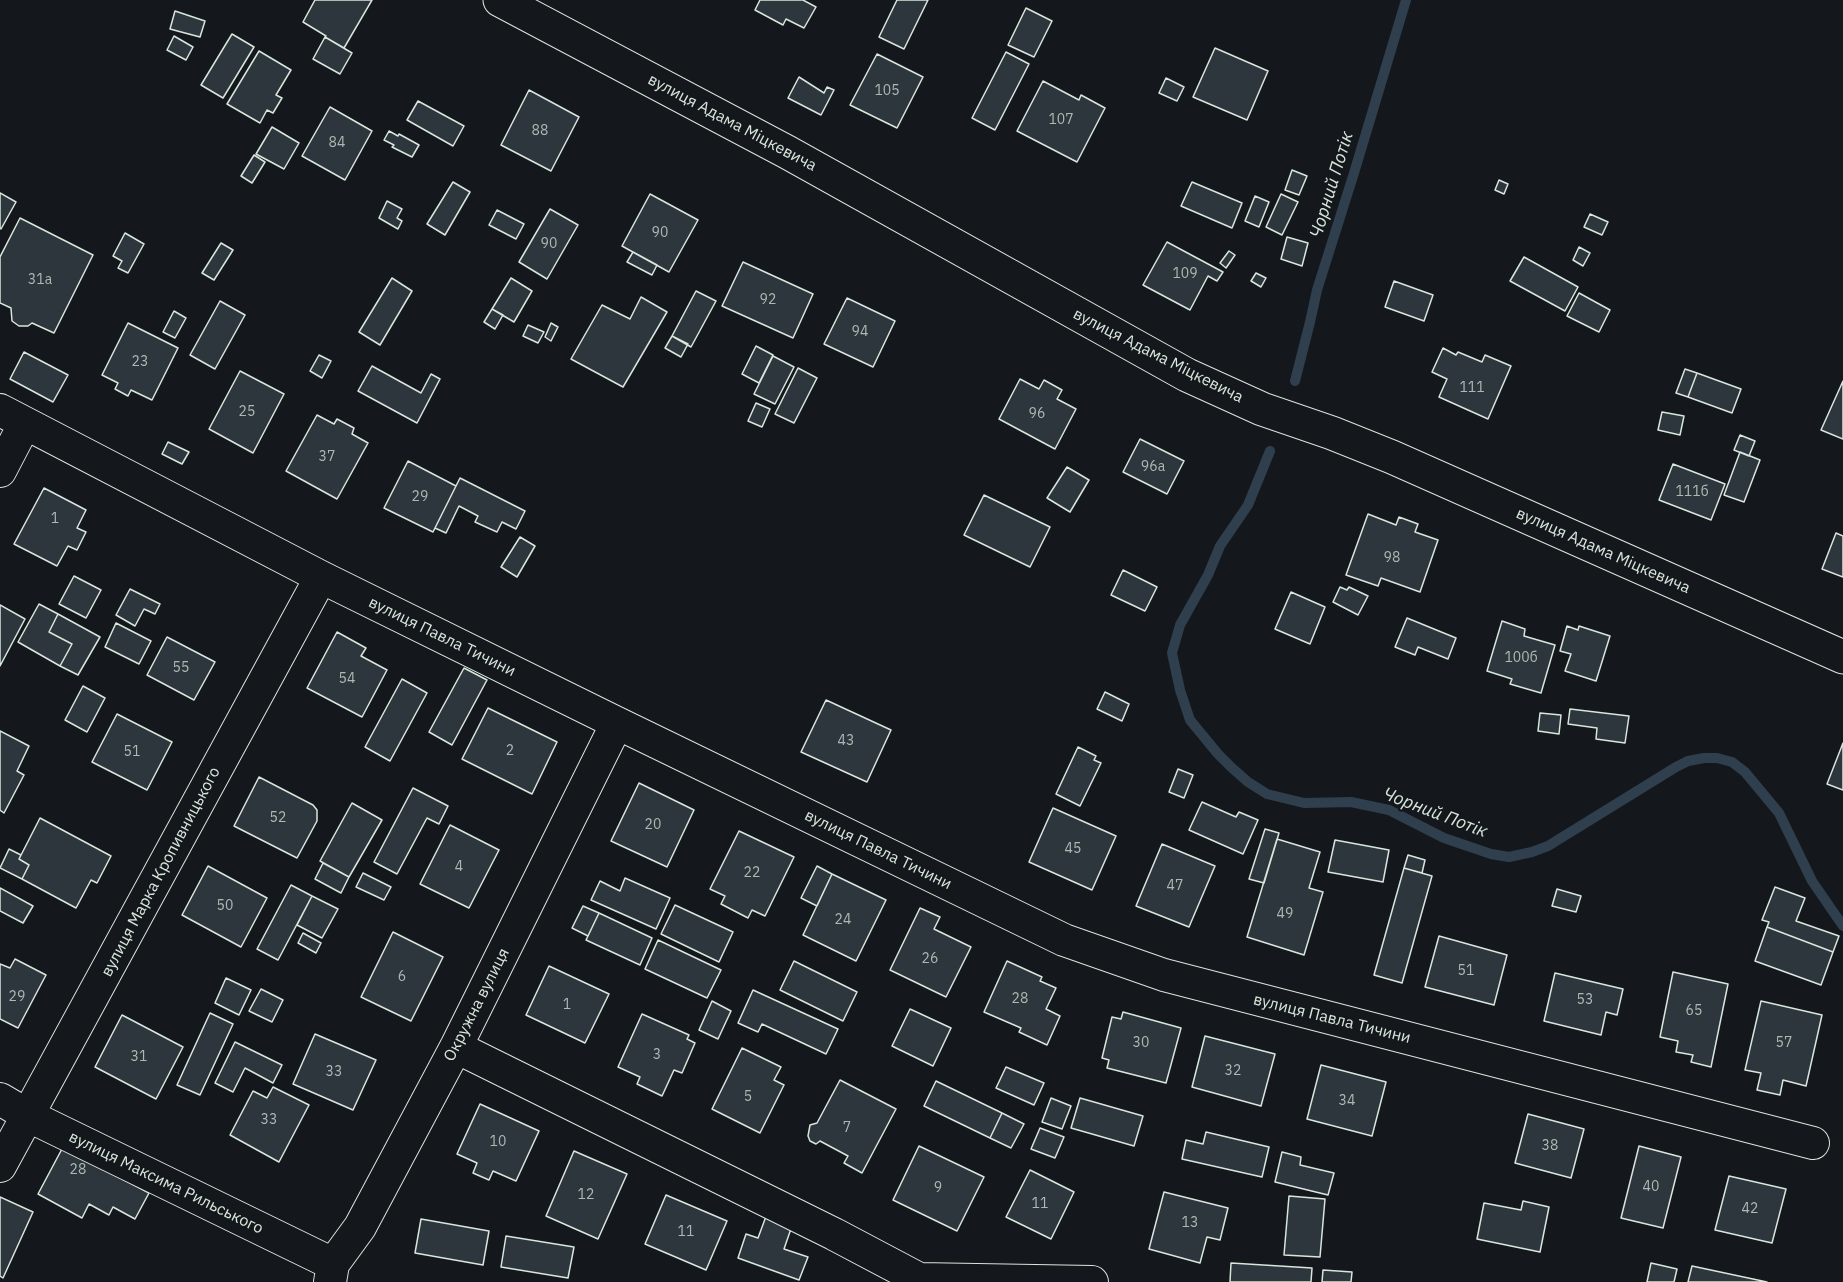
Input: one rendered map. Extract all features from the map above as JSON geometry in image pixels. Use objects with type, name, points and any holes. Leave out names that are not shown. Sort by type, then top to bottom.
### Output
[{"type":"street","name":"вулиця Адама Міцкевича","points":[[500,0],[787,152],[1148,355],[1214,388],[1263,409],[1392,457],[1843,657]]},
{"type":"street","points":[[0,471],[12,417]]},
{"type":"street","name":"вулиця Павла Тичини","points":[[12,417],[321,577],[1064,940],[1164,975],[1812,1143]]},
{"type":"street","name":"вулиця Марка Кропивницького","points":[[0,1166],[321,577]]},
{"type":"street","name":"Окружна вулиця","points":[[332,1273],[360,1227],[456,1047],[617,723]]},
{"type":"street","points":[[456,1047],[834,1234],[919,1279],[1092,1282]]},
{"type":"street","name":"вулиця Максима Рильського","points":[[0,1099],[332,1273]]},
{"type":"building","points":[[315,0],[372,0],[344,48],[303,22]]},
{"type":"building","points":[[760,0],[803,0],[816,7],[804,28],[786,19],[783,25],[755,10]]},
{"type":"building","points":[[897,0],[928,0],[904,49],[879,37]]},
{"type":"building","points":[[1026,8],[1052,21],[1034,57],[1008,45]]},
{"type":"building","points":[[175,11],[205,21],[200,37],[170,29]]},
{"type":"building","points":[[232,34],[254,47],[223,98],[201,85]]},
{"type":"building","points":[[174,36],[193,47],[186,60],[167,50]]},
{"type":"building","points":[[325,37],[352,53],[340,74],[313,59]]},
{"type":"building","points":[[1215,48],[1268,71],[1247,120],[1193,97]]},
{"type":"building","points":[[259,51],[291,70],[276,95],[282,98],[273,113],[267,110],[260,123],[227,104]]},
{"type":"building","points":[[1006,52],[1029,64],[995,130],[972,118]]},
{"type":"building","points":[[877,54],[923,77],[897,128],[850,105]]},
{"type":"building","points":[[799,77],[824,93],[827,87],[834,90],[821,115],[788,98]]},
{"type":"building","points":[[1166,78],[1184,87],[1177,101],[1159,93]]},
{"type":"building","points":[[1043,81],[1079,100],[1081,95],[1105,108],[1077,162],[1017,131]]},
{"type":"building","points":[[529,90],[579,117],[551,171],[501,145]]},
{"type":"building","points":[[418,101],[464,126],[453,146],[407,120]]},
{"type":"building","points":[[330,107],[372,131],[345,180],[302,156]]},
{"type":"building","points":[[272,127],[299,143],[284,169],[256,154]]},
{"type":"building","points":[[389,131],[419,145],[412,157],[392,147],[394,145],[384,140]]},
{"type":"building","points":[[254,155],[265,162],[252,183],[241,176]]},
{"type":"building","points":[[1292,170],[1307,176],[1299,195],[1285,190]]},
{"type":"building","points":[[1499,180],[1508,184],[1504,194],[1495,190]]},
{"type":"building","points":[[453,182],[470,192],[445,235],[427,224]]},
{"type":"building","points":[[1192,182],[1242,203],[1232,228],[1181,206]]},
{"type":"building","points":[[0,193],[16,202],[1,229],[0,228]]},
{"type":"building","points":[[650,194],[698,220],[669,272],[622,246]]},
{"type":"building","points":[[1281,194],[1298,202],[1282,235],[1266,227]]},
{"type":"building","points":[[1255,196],[1269,202],[1259,227],[1245,221]]},
{"type":"building","points":[[387,201],[402,209],[397,218],[402,221],[398,229],[379,218]]},
{"type":"building","points":[[550,209],[578,225],[547,279],[519,262]]},
{"type":"building","points":[[497,210],[524,224],[516,239],[489,225]]},
{"type":"building","points":[[1590,214],[1608,222],[1602,235],[1584,227]]},
{"type":"building","points":[[20,218],[93,255],[54,333],[32,323],[28,326],[19,326],[12,321],[11,308],[0,303],[0,257]]},
{"type":"building","points":[[125,233],[144,244],[128,273],[118,268],[122,261],[113,256]]},
{"type":"building","points":[[1287,237],[1308,243],[1302,266],[1281,259]]},
{"type":"building","points":[[1167,242],[1223,272],[1217,281],[1208,276],[1190,310],[1143,285]]},
{"type":"building","points":[[221,243],[233,250],[214,280],[202,273]]},
{"type":"building","points":[[1579,247],[1590,253],[1583,266],[1573,260]]},
{"type":"building","points":[[1229,251],[1235,255],[1226,268],[1220,263]]},
{"type":"building","points":[[633,252],[657,265],[652,275],[627,262]]},
{"type":"building","points":[[1524,257],[1578,287],[1565,311],[1510,281]]},
{"type":"building","points":[[743,262],[813,294],[793,338],[722,306]]},
{"type":"building","points":[[1256,273],[1266,278],[1261,287],[1251,281]]},
{"type":"building","points":[[392,278],[412,291],[380,345],[359,332]]},
{"type":"building","points":[[511,278],[532,291],[514,322],[492,309]]},
{"type":"building","points":[[1394,281],[1433,295],[1424,321],[1385,307]]},
{"type":"building","points":[[696,291],[716,301],[691,347],[672,336]]},
{"type":"building","points":[[1579,293],[1610,310],[1599,332],[1567,316]]},
{"type":"building","points":[[641,297],[667,312],[623,387],[571,359],[602,305],[630,319]]},
{"type":"building","points":[[847,298],[895,321],[873,367],[824,344]]},
{"type":"building","points":[[220,301],[245,315],[215,369],[190,355]]},
{"type":"building","points":[[492,309],[503,315],[495,329],[484,322]]},
{"type":"building","points":[[174,311],[186,318],[175,338],[163,332]]},
{"type":"building","points":[[128,323],[178,348],[152,400],[131,390],[128,396],[115,389],[118,383],[102,375]]},
{"type":"building","points":[[551,323],[558,327],[551,341],[545,337]]},
{"type":"building","points":[[528,325],[544,332],[538,343],[523,336]]},
{"type":"building","points":[[672,336],[688,344],[681,357],[665,348]]},
{"type":"building","points":[[756,346],[773,355],[759,383],[742,374]]},
{"type":"building","points":[[1443,348],[1456,355],[1458,352],[1482,362],[1485,355],[1511,366],[1488,419],[1439,397],[1447,379],[1432,372]]},
{"type":"building","points":[[24,352],[68,375],[53,402],[10,379]]},
{"type":"building","points":[[319,355],[331,361],[322,378],[310,371]]},
{"type":"building","points":[[773,356],[794,367],[775,404],[754,394]]},
{"type":"building","points":[[372,366],[421,393],[431,374],[440,379],[417,423],[358,391]]},
{"type":"building","points":[[798,368],[817,378],[794,423],[775,414]]},
{"type":"building","points":[[1685,369],[1697,373],[1688,397],[1676,393]]},
{"type":"building","points":[[240,371],[284,394],[253,453],[209,429]]},
{"type":"building","points":[[1697,373],[1741,389],[1732,413],[1688,397]]},
{"type":"building","points":[[1020,379],[1039,389],[1044,380],[1062,390],[1057,399],[1076,409],[1055,449],[999,419]]},
{"type":"building","points":[[1843,381],[1843,439],[1821,430]]},
{"type":"building","points":[[756,403],[770,409],[762,427],[748,421]]},
{"type":"building","points":[[1662,412],[1684,416],[1680,435],[1658,430]]},
{"type":"building","points":[[317,415],[334,424],[337,419],[354,428],[352,434],[368,443],[337,499],[286,471]]},
{"type":"building","points":[[1740,435],[1755,441],[1749,456],[1734,450]]},
{"type":"building","points":[[1140,439],[1184,461],[1167,494],[1123,472]]},
{"type":"building","points":[[168,442],[189,452],[182,464],[162,454]]},
{"type":"building","points":[[1740,452],[1760,460],[1744,502],[1724,495]]},
{"type":"building","points":[[408,461],[456,486],[433,532],[384,508]]},
{"type":"building","points":[[1673,464],[1725,484],[1711,520],[1659,500]]},
{"type":"building","points":[[1067,467],[1089,480],[1070,512],[1047,498]]},
{"type":"building","points":[[460,478],[525,511],[516,529],[502,522],[497,532],[475,522],[478,516],[459,506],[446,533],[435,528]]},
{"type":"building","points":[[44,488],[86,510],[77,528],[86,532],[77,550],[68,546],[57,566],[14,544]]},
{"type":"building","points":[[984,495],[1050,527],[1030,567],[964,535]]},
{"type":"building","points":[[1368,514],[1396,525],[1399,517],[1418,524],[1415,532],[1438,540],[1420,592],[1381,578],[1378,586],[1346,575]]},
{"type":"building","points":[[1836,533],[1843,536],[1843,577],[1822,569]]},
{"type":"building","points":[[520,537],[535,546],[517,577],[501,567]]},
{"type":"building","points":[[1123,570],[1157,587],[1145,611],[1111,595]]},
{"type":"building","points":[[74,576],[101,590],[86,618],[59,604]]},
{"type":"building","points":[[1340,587],[1347,590],[1349,587],[1368,596],[1358,615],[1333,602]]},
{"type":"building","points":[[130,589],[160,604],[155,614],[144,609],[135,626],[116,615]]},
{"type":"building","points":[[1291,592],[1325,607],[1310,644],[1275,629]]},
{"type":"building","points":[[39,604],[58,614],[49,632],[72,644],[60,666],[18,642]]},
{"type":"building","points":[[0,605],[25,619],[0,666]]},
{"type":"building","points":[[58,614],[100,637],[78,675],[60,666],[72,644],[49,632]]},
{"type":"building","points":[[1407,618],[1456,638],[1448,659],[1418,647],[1415,655],[1395,647]]},
{"type":"building","points":[[1502,621],[1525,629],[1524,636],[1555,645],[1541,693],[1510,684],[1512,679],[1487,671]]},
{"type":"building","points":[[116,623],[151,641],[139,664],[105,647]]},
{"type":"building","points":[[1567,626],[1578,630],[1579,626],[1610,636],[1596,681],[1565,671],[1571,654],[1560,651]]},
{"type":"building","points":[[337,632],[366,648],[361,656],[387,670],[362,717],[307,688]]},
{"type":"building","points":[[167,637],[215,662],[194,700],[147,675]]},
{"type":"building","points":[[464,668],[487,680],[452,745],[429,732]]},
{"type":"building","points":[[402,679],[427,693],[390,761],[365,747]]},
{"type":"building","points":[[83,686],[105,698],[87,732],[65,720]]},
{"type":"building","points":[[1105,692],[1129,704],[1122,721],[1097,709]]},
{"type":"building","points":[[826,700],[891,730],[867,782],[801,752]]},
{"type":"building","points":[[488,708],[557,742],[532,794],[462,759]]},
{"type":"building","points":[[1570,709],[1629,716],[1625,743],[1596,739],[1597,728],[1568,724]]},
{"type":"building","points":[[1540,713],[1561,715],[1559,734],[1538,731]]},
{"type":"building","points":[[117,714],[172,742],[147,790],[92,762]]},
{"type":"building","points":[[0,731],[29,746],[17,771],[24,775],[4,813],[0,810]]},
{"type":"building","points":[[1843,743],[1843,790],[1827,784]]},
{"type":"building","points":[[1078,747],[1096,756],[1094,760],[1101,763],[1080,806],[1056,794]]},
{"type":"building","points":[[1178,769],[1193,775],[1184,798],[1169,792]]},
{"type":"building","points":[[259,777],[313,805],[317,810],[317,821],[297,858],[234,826]]},
{"type":"building","points":[[639,783],[694,810],[667,867],[611,841]]},
{"type":"building","points":[[413,788],[448,806],[439,824],[427,818],[397,874],[374,862]]},
{"type":"building","points":[[1202,802],[1236,817],[1239,812],[1258,820],[1243,854],[1189,830]]},
{"type":"building","points":[[352,803],[382,820],[349,877],[320,861]]},
{"type":"building","points":[[1053,808],[1116,836],[1092,890],[1029,862]]},
{"type":"building","points":[[40,818],[111,856],[97,883],[91,880],[76,908],[22,879],[29,865],[19,859]]},
{"type":"building","points":[[450,825],[499,850],[469,908],[420,884]]},
{"type":"building","points":[[1265,829],[1279,833],[1264,883],[1249,879]]},
{"type":"building","points":[[739,831],[794,857],[765,916],[752,910],[748,918],[721,904],[725,896],[710,889]]},
{"type":"building","points":[[1277,839],[1320,852],[1309,888],[1323,892],[1304,955],[1247,937]]},
{"type":"building","points":[[1335,840],[1389,850],[1383,882],[1328,872]]},
{"type":"building","points":[[1162,844],[1215,866],[1189,927],[1136,906]]},
{"type":"building","points":[[9,849],[21,855],[19,859],[29,865],[22,879],[0,868]]},
{"type":"building","points":[[1408,855],[1425,860],[1422,873],[1404,868]]},
{"type":"building","points":[[323,863],[349,877],[341,893],[315,879]]},
{"type":"building","points":[[208,866],[267,898],[241,947],[182,915]]},
{"type":"building","points":[[817,866],[832,874],[817,906],[801,898]]},
{"type":"building","points":[[1404,868],[1432,876],[1402,983],[1374,975]]},
{"type":"building","points":[[363,873],[391,887],[384,900],[356,887]]},
{"type":"building","points":[[832,874],[886,900],[856,961],[803,935]]},
{"type":"building","points":[[625,878],[670,898],[656,929],[591,900],[600,881],[620,891]]},
{"type":"building","points":[[291,885],[312,896],[278,960],[257,949]]},
{"type":"building","points":[[1775,887],[1805,898],[1796,921],[1839,936],[1833,952],[1767,927],[1769,922],[1762,920]]},
{"type":"building","points":[[0,888],[33,906],[23,923],[0,911]]},
{"type":"building","points":[[1557,889],[1581,896],[1576,912],[1552,906]]},
{"type":"building","points":[[312,896],[338,909],[322,938],[297,925]]},
{"type":"building","points":[[675,905],[733,932],[719,962],[661,934]]},
{"type":"building","points":[[583,906],[599,913],[588,936],[572,928]]},
{"type":"building","points":[[920,908],[940,917],[934,929],[971,947],[946,997],[890,970]]},
{"type":"building","points":[[599,913],[652,938],[640,965],[586,940]]},
{"type":"building","points":[[1767,927],[1833,952],[1821,985],[1755,961]]},
{"type":"building","points":[[393,932],[443,957],[411,1021],[361,997]]},
{"type":"building","points":[[303,933],[321,943],[316,953],[298,943]]},
{"type":"building","points":[[1439,936],[1507,955],[1494,1005],[1425,987]]},
{"type":"building","points":[[658,940],[721,970],[707,998],[645,969]]},
{"type":"building","points":[[15,959],[46,975],[18,1028],[0,1019],[0,964],[10,968]]},
{"type":"building","points":[[794,961],[857,992],[843,1021],[780,990]]},
{"type":"building","points":[[1007,961],[1042,977],[1040,981],[1056,988],[1046,1009],[1060,1016],[1047,1045],[1019,1032],[1021,1028],[984,1012]]},
{"type":"building","points":[[549,966],[609,994],[585,1043],[526,1015]]},
{"type":"building","points":[[1673,972],[1728,984],[1711,1067],[1691,1062],[1693,1055],[1676,1052],[1678,1041],[1660,1037]]},
{"type":"building","points":[[1555,973],[1623,989],[1617,1015],[1606,1012],[1601,1035],[1544,1021]]},
{"type":"building","points":[[226,978],[251,990],[239,1015],[215,1003]]},
{"type":"building","points":[[261,989],[283,1000],[272,1022],[249,1011]]},
{"type":"building","points":[[753,990],[838,1029],[826,1054],[762,1024],[758,1032],[738,1023]]},
{"type":"building","points":[[712,1001],[731,1011],[718,1039],[699,1030]]},
{"type":"building","points":[[1761,1001],[1822,1015],[1806,1086],[1783,1080],[1780,1095],[1757,1090],[1761,1073],[1745,1070]]},
{"type":"building","points":[[910,1009],[951,1028],[933,1066],[892,1046]]},
{"type":"building","points":[[1123,1012],[1181,1028],[1166,1083],[1107,1068],[1109,1060],[1102,1058],[1112,1017],[1121,1019]]},
{"type":"building","points":[[210,1013],[233,1024],[200,1095],[177,1085]]},
{"type":"building","points":[[642,1014],[689,1035],[687,1039],[695,1043],[682,1073],[674,1070],[662,1096],[637,1084],[640,1077],[618,1067]]},
{"type":"building","points":[[122,1015],[183,1047],[156,1099],[95,1067]]},
{"type":"building","points":[[315,1034],[376,1060],[353,1110],[293,1084]]},
{"type":"building","points":[[1205,1036],[1275,1054],[1261,1106],[1192,1087]]},
{"type":"building","points":[[235,1042],[282,1065],[273,1083],[245,1068],[233,1092],[215,1083]]},
{"type":"building","points":[[742,1048],[781,1067],[774,1080],[784,1085],[760,1133],[712,1109]]},
{"type":"building","points":[[1321,1065],[1386,1082],[1372,1136],[1307,1119]]},
{"type":"building","points":[[1006,1067],[1044,1083],[1034,1105],[996,1088]]},
{"type":"building","points":[[840,1080],[896,1109],[862,1173],[844,1163],[848,1156],[820,1141],[816,1144],[810,1141],[808,1136],[810,1125],[817,1123]]},
{"type":"building","points":[[936,1081],[1002,1113],[990,1138],[924,1106]]},
{"type":"building","points":[[273,1087],[309,1105],[279,1162],[230,1135],[253,1091],[267,1098]]},
{"type":"building","points":[[1051,1098],[1071,1106],[1062,1129],[1042,1122]]},
{"type":"building","points":[[1080,1098],[1143,1116],[1134,1146],[1071,1128]]},
{"type":"building","points":[[480,1104],[539,1131],[516,1181],[493,1171],[489,1180],[473,1173],[477,1163],[457,1154]]},
{"type":"building","points":[[1002,1113],[1024,1124],[1011,1148],[990,1138]]},
{"type":"building","points":[[1528,1114],[1584,1129],[1571,1178],[1515,1163]]},
{"type":"building","points":[[1040,1128],[1064,1137],[1055,1158],[1031,1149]]},
{"type":"building","points":[[1206,1132],[1269,1147],[1262,1177],[1182,1159],[1186,1140],[1203,1144]]},
{"type":"building","points":[[919,1146],[984,1177],[957,1231],[893,1200]]},
{"type":"building","points":[[1639,1146],[1681,1157],[1663,1228],[1621,1218]]},
{"type":"building","points":[[63,1147],[149,1193],[135,1219],[113,1207],[109,1215],[89,1204],[82,1218],[38,1194]]},
{"type":"building","points":[[574,1151],[627,1174],[598,1239],[546,1216]]},
{"type":"building","points":[[1282,1152],[1301,1157],[1300,1165],[1334,1173],[1328,1195],[1275,1182]]},
{"type":"building","points":[[1030,1170],[1074,1192],[1051,1239],[1006,1217]]},
{"type":"building","points":[[1729,1176],[1786,1189],[1772,1243],[1715,1230]]},
{"type":"building","points":[[1164,1192],[1228,1208],[1220,1240],[1207,1237],[1200,1263],[1149,1249]]},
{"type":"building","points":[[666,1195],[727,1221],[706,1270],[645,1244]]},
{"type":"building","points":[[1289,1196],[1325,1199],[1320,1257],[1284,1255]]},
{"type":"building","points":[[0,1197],[33,1212],[3,1278],[0,1276]]},
{"type":"building","points":[[1523,1201],[1549,1207],[1540,1252],[1477,1239],[1484,1203],[1521,1210]]},
{"type":"building","points":[[768,1211],[794,1220],[784,1249],[808,1257],[799,1280],[738,1258],[746,1234],[758,1238]]},
{"type":"building","points":[[421,1219],[489,1231],[483,1265],[415,1253]]},
{"type":"building","points":[[506,1236],[574,1247],[568,1278],[501,1267]]},
{"type":"building","points":[[1231,1263],[1312,1268],[1311,1282],[1230,1282]]},
{"type":"building","points":[[1651,1263],[1677,1269],[1674,1282],[1647,1282]]},
{"type":"building","points":[[1692,1266],[1767,1282],[1688,1282]]},
{"type":"building","points":[[1323,1270],[1352,1272],[1351,1282],[1322,1282]]},
{"type":"waterway","name":"Чорний Потік","points":[[1295,381],[1317,290],[1406,0]]},
{"type":"waterway","name":"Чорний Потік","points":[[1270,451],[1248,505],[1220,546],[1208,575],[1180,625],[1172,653],[1180,690],[1190,720],[1218,754],[1248,782],[1267,794],[1304,803],[1351,802],[1389,810],[1444,838],[1491,854],[1509,857],[1548,846],[1688,761],[1717,758],[1732,762],[1745,772],[1779,813],[1812,881],[1843,926]]}]
